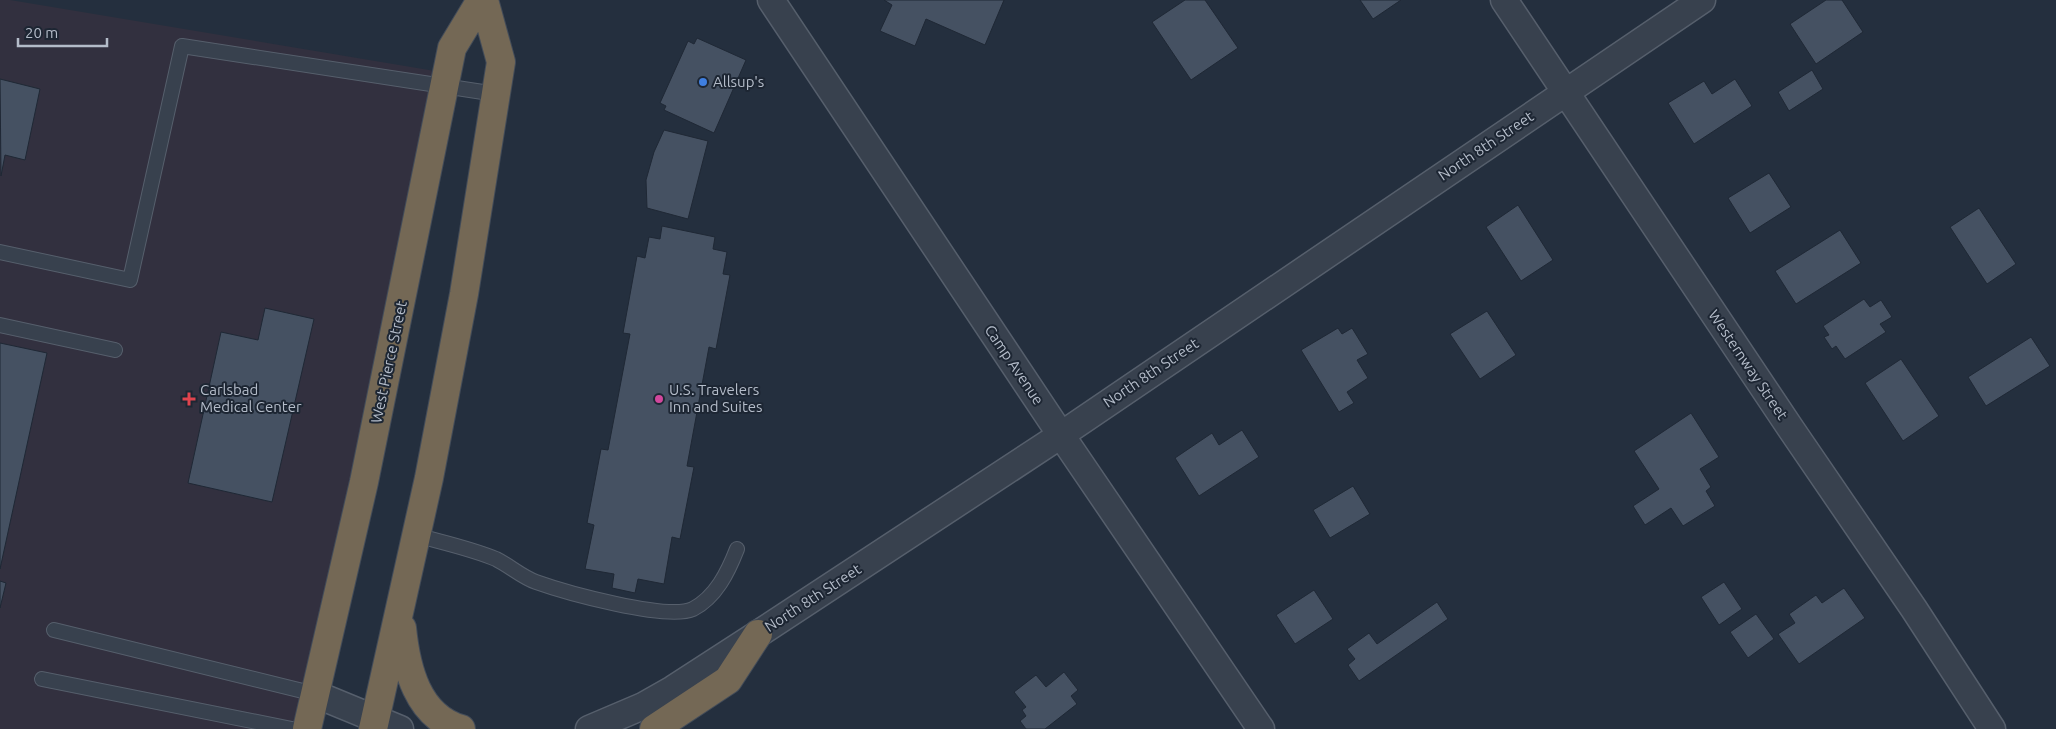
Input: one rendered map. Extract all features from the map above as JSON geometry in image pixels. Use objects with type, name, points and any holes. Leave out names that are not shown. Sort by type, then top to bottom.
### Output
[{"type":"highway","name":"West Pierce Street","points":[[307,729],[364,482],[452,48],[482,0]]},
{"type":"highway","name":"West Pierce Street","points":[[383,726],[400,610],[464,294],[501,62],[482,0]]},
{"type":"highway","points":[[400,610],[404,655],[410,677],[421,697],[435,715],[454,727],[461,729]]},
{"type":"highway","points":[[654,729],[728,680],[758,634]]},
{"type":"street","name":"Camp Avenue","points":[[771,0],[1060,435],[1260,729]]},
{"type":"street","name":"Westernway Street","points":[[1504,0],[1914,609],[1992,729]]},
{"type":"street","name":"North 8th Street","points":[[589,729],[643,706],[673,689],[758,634],[1060,435],[1702,0]]},
{"type":"street","points":[[316,694],[383,726]]},
{"type":"lane","points":[[0,252],[130,280],[182,46],[496,94]]},
{"type":"lane","points":[[0,325],[115,350]]},
{"type":"lane","points":[[416,535],[496,559],[534,582],[603,602],[666,611],[692,610],[711,595],[727,574],[737,549]]},
{"type":"lane","points":[[54,630],[316,694]]},
{"type":"lane","points":[[42,679],[292,729]]},
{"type":"shaded area","name":"Carlsbad Medical Center","points":[[0,0],[10,0],[447,73],[307,729],[0,729]]},
{"type":"building","points":[[884,0],[1004,0],[985,45],[926,19],[915,46],[880,31],[892,5]]},
{"type":"building","points":[[1185,0],[1205,0],[1238,48],[1191,80],[1152,22]]},
{"type":"building","points":[[1360,0],[1401,0],[1373,19]]},
{"type":"building","points":[[1826,0],[1842,0],[1863,32],[1816,64],[1790,24]]},
{"type":"building","name":"Allsup's","points":[[697,38],[746,60],[714,133],[664,110],[666,106],[660,103],[688,41],[694,44]]},
{"type":"building","points":[[1812,70],[1823,89],[1789,111],[1778,92]]},
{"type":"building","points":[[0,79],[40,89],[25,160],[5,155],[1,176]]},
{"type":"building","points":[[1735,79],[1752,106],[1694,144],[1668,103],[1704,81],[1712,94]]},
{"type":"building","points":[[664,130],[708,141],[688,219],[647,208],[646,180],[654,152]]},
{"type":"building","points":[[1769,173],[1791,207],[1750,233],[1728,198]]},
{"type":"building","points":[[1518,205],[1553,260],[1521,281],[1486,227]]},
{"type":"building","points":[[1979,208],[2016,264],[1987,284],[1950,227]]},
{"type":"building","name":"U.S. Travelers Inn and Suites","points":[[662,226],[715,237],[713,249],[727,252],[723,274],[730,275],[716,349],[709,347],[687,466],[694,467],[680,539],[672,537],[664,584],[638,579],[635,593],[612,588],[614,574],[585,569],[594,525],[587,523],[601,449],[608,450],[630,334],[623,333],[637,256],[645,258],[649,237],[660,239]]},
{"type":"building","points":[[1840,230],[1861,263],[1796,304],[1775,271]]},
{"type":"building","points":[[1864,299],[1870,307],[1881,300],[1892,317],[1880,324],[1886,332],[1845,359],[1836,346],[1832,349],[1824,337],[1829,335],[1823,326]]},
{"type":"building","points":[[265,308],[314,319],[272,502],[188,483],[221,332],[258,340]]},
{"type":"building","points":[[1487,311],[1516,355],[1480,379],[1450,334]]},
{"type":"building","points":[[1338,328],[1342,334],[1352,328],[1368,354],[1357,360],[1368,378],[1347,392],[1354,403],[1339,412],[1301,350]]},
{"type":"building","points":[[2031,337],[2050,366],[1986,406],[1968,377]]},
{"type":"building","points":[[0,343],[47,353],[0,569]]},
{"type":"building","points":[[1901,359],[1939,416],[1903,441],[1865,383]]},
{"type":"building","points":[[1691,413],[1719,457],[1700,469],[1711,487],[1706,491],[1715,506],[1683,526],[1671,508],[1645,525],[1633,506],[1659,489],[1634,451]]},
{"type":"building","points":[[1242,430],[1259,457],[1199,496],[1175,458],[1212,433],[1219,445]]},
{"type":"building","points":[[1353,486],[1370,514],[1330,538],[1313,510]]},
{"type":"building","points":[[0,581],[6,583],[0,608]]},
{"type":"building","points":[[1724,582],[1742,609],[1719,625],[1701,597]]},
{"type":"building","points":[[1844,588],[1865,618],[1799,664],[1778,634],[1795,623],[1789,614],[1816,595],[1822,603]]},
{"type":"building","points":[[1314,590],[1333,619],[1295,644],[1276,615]]},
{"type":"building","points":[[1437,602],[1448,619],[1359,681],[1348,665],[1355,659],[1347,649],[1369,633],[1377,644]]},
{"type":"building","points":[[1756,614],[1774,639],[1748,658],[1730,632]]},
{"type":"building","points":[[1064,672],[1078,690],[1071,696],[1077,704],[1045,729],[1026,729],[1020,721],[1026,716],[1022,710],[1026,707],[1014,692],[1036,675],[1046,687]]},
{"type":"place","name":"Allsup's","points":[[703,82]]},
{"type":"place","name":"Carlsbad Medical Center","points":[[189,399]]},
{"type":"place","name":"U.S. Travelers Inn and Suites","points":[[659,399]]}]
